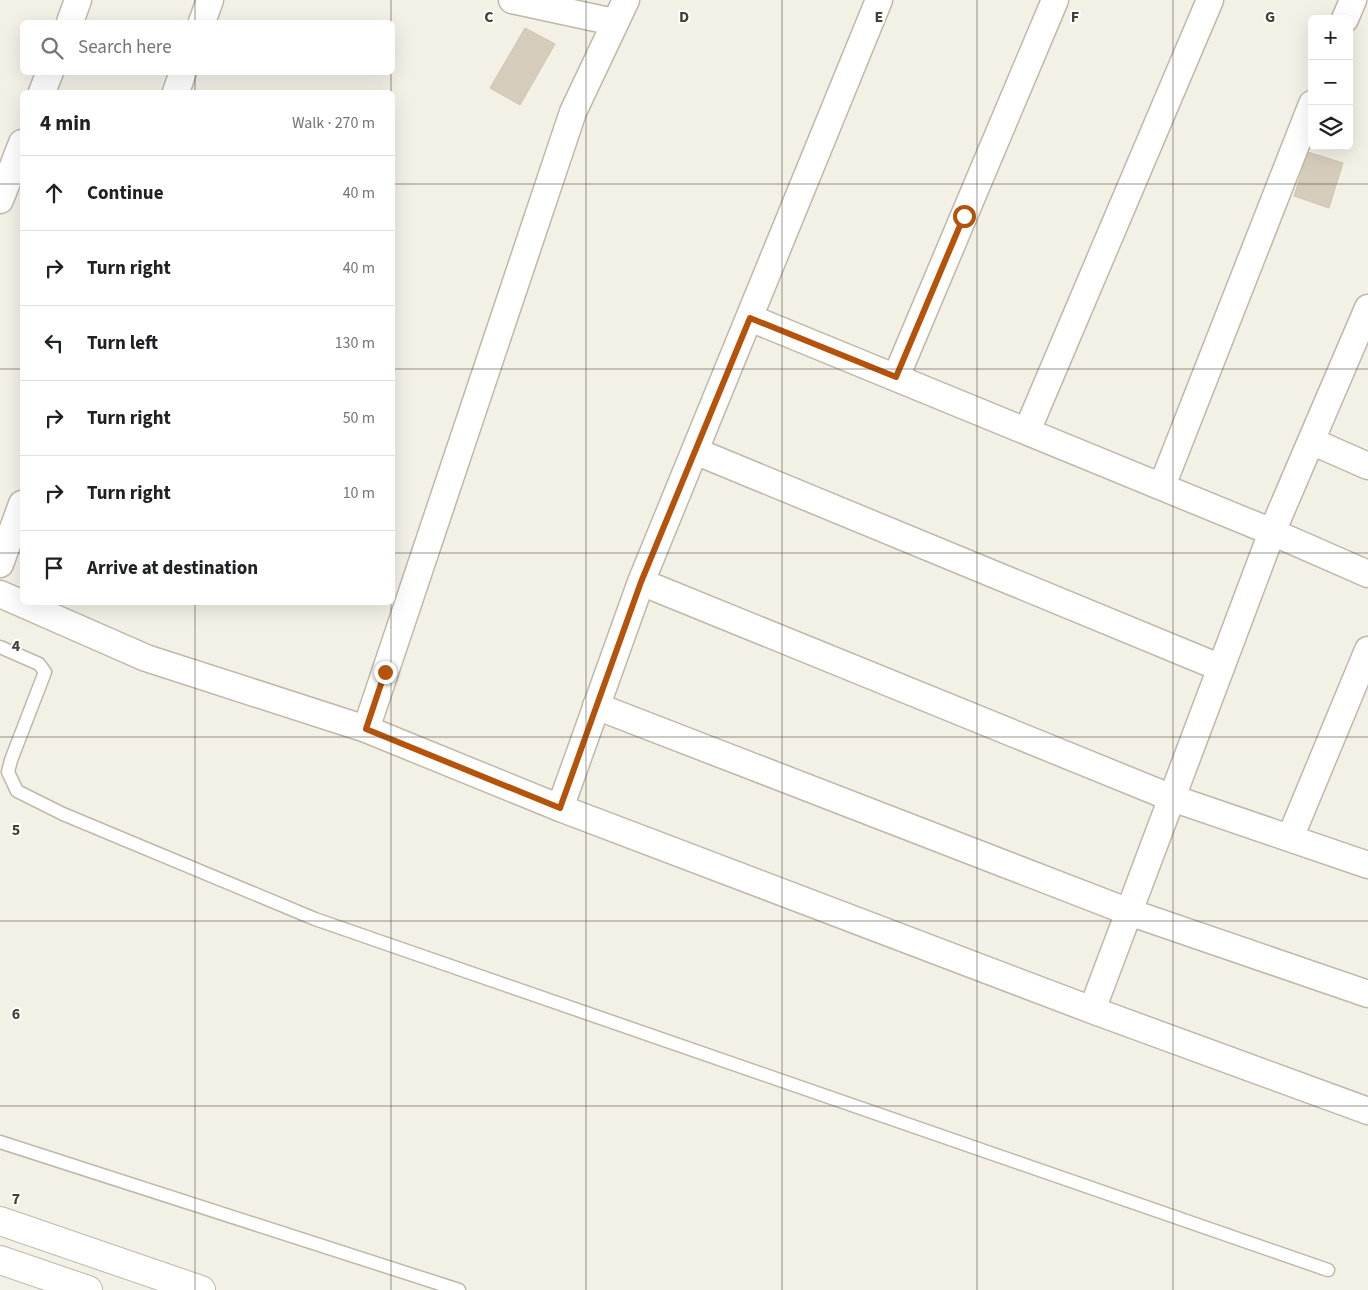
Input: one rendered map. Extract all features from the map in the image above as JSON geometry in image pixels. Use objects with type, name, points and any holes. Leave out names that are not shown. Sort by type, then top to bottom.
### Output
[{"type":"street","points":[[71,20],[78,0]]},
{"type":"street","points":[[203,20],[210,0]]},
{"type":"street","points":[[366,729],[574,112],[620,11],[512,0]]},
{"type":"street","points":[[560,808],[641,582],[880,0]]},
{"type":"street","points":[[896,377],[1055,0]]},
{"type":"street","points":[[1027,431],[1210,0]]},
{"type":"street","points":[[1347,15],[1353,0]]},
{"type":"street","points":[[43,90],[49,75]]},
{"type":"street","points":[[177,90],[182,75]]},
{"type":"street","points":[[1162,486],[1312,105]]},
{"type":"street","points":[[0,200],[20,148]]},
{"type":"street","points":[[1092,1010],[1272,532],[1366,317]]},
{"type":"street","points":[[750,318],[1162,486],[1368,574]]},
{"type":"street","points":[[1311,442],[1368,466]]},
{"type":"street","points":[[695,451],[1221,668]]},
{"type":"street","points":[[0,564],[20,509]]},
{"type":"street","points":[[641,582],[1172,798],[1368,865]]},
{"type":"street","points":[[0,594],[20,603]]},
{"type":"street","points":[[25,605],[146,658],[366,729],[560,808],[1092,1010],[1368,1111]]},
{"type":"street","points":[[1290,838],[1368,650]]},
{"type":"street","points":[[596,706],[1129,912],[1368,994]]},
{"type":"street","points":[[0,1221],[202,1290]]},
{"type":"street","points":[[0,1260],[88,1290]]},
{"type":"lane","points":[[0,647],[39,664],[45,672],[11,760],[8,772],[11,782],[17,791],[63,814],[315,919],[1328,1270]]},
{"type":"lane","points":[[0,1142],[459,1290]]},
{"type":"building","points":[[525,28],[555,44],[520,105],[490,88]]},
{"type":"building","points":[[1308,152],[1343,163],[1329,208],[1294,196]]},
{"type":"route","points":[[385,672],[366,729],[560,808],[641,582],[750,318],[896,377],[964,216]]}]
